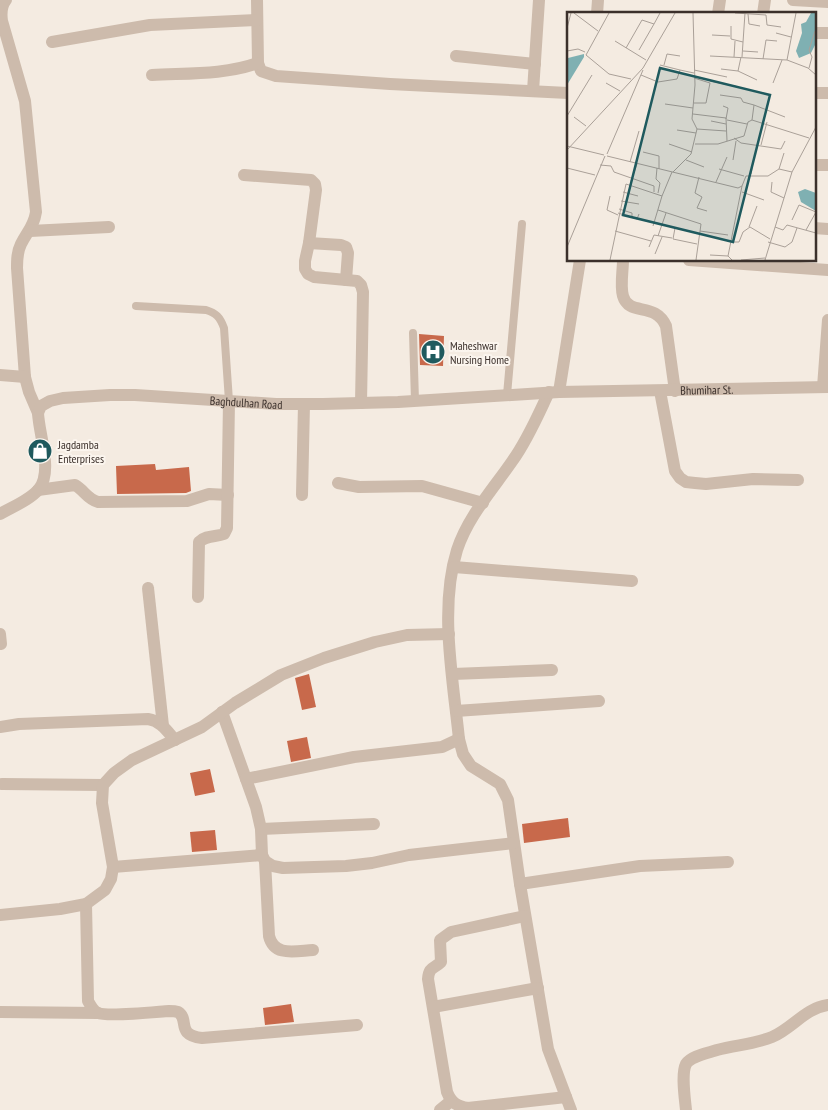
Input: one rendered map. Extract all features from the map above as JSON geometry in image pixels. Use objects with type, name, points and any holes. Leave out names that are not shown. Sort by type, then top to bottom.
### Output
[{"type":"street","points":[[257,0],[258,63],[261,71],[276,76],[567,93]]},
{"type":"street","points":[[533,91],[540,0]]},
{"type":"street","points":[[793,0],[828,2]]},
{"type":"street","points":[[0,514],[30,497],[38,490],[44,481],[46,469],[38,413],[28,392],[25,377],[17,256],[21,244],[35,221],[36,212],[25,101],[2,22],[3,2]]},
{"type":"street","points":[[52,42],[150,25],[257,20]]},
{"type":"street","points":[[456,56],[535,64]]},
{"type":"street","points":[[152,74],[219,72],[242,69],[258,63]]},
{"type":"street","points":[[244,175],[311,180],[315,184],[316,190],[305,269],[308,274],[314,277],[357,281],[361,285],[363,292],[361,403]]},
{"type":"street","points":[[30,231],[108,227]]},
{"type":"street","points":[[309,243],[346,247],[348,253],[346,280]]},
{"type":"street","points":[[571,1110],[548,1049],[508,800],[500,784],[471,766],[463,754],[459,739],[449,634],[450,593],[457,550],[483,503],[515,457],[554,392],[580,261]]},
{"type":"street","points":[[623,261],[622,287],[626,302],[632,307],[654,312],[662,317],[666,326],[675,391]]},
{"type":"street","points":[[703,261],[828,270]]},
{"type":"street","points":[[826,387],[828,320]]},
{"type":"street","points":[[0,375],[25,377]]},
{"type":"street","name":"Bhumihar St.","points":[[586,391],[826,387]]},
{"type":"street","name":"Baghdulhan Road","points":[[38,413],[40,406],[63,398],[135,395],[304,404],[414,401],[586,391]]},
{"type":"street","points":[[660,391],[675,470],[680,478],[686,482],[706,484],[753,479],[798,480]]},
{"type":"street","points":[[198,598],[199,542],[203,538],[224,534],[227,528],[230,401]]},
{"type":"street","points":[[302,495],[304,404]]},
{"type":"street","points":[[338,483],[359,487],[422,486],[483,503]]},
{"type":"street","points":[[38,490],[75,485],[91,500],[98,502],[187,501],[209,494],[228,495]]},
{"type":"street","points":[[454,566],[632,581]]},
{"type":"street","points":[[148,588],[163,726]]},
{"type":"street","points":[[0,634],[1,644]]},
{"type":"street","points":[[0,915],[44,911],[86,904],[105,890],[111,878],[113,867],[102,803],[104,784],[114,773],[132,760],[202,727],[222,712],[281,675],[324,658],[375,642],[408,635],[449,634]]},
{"type":"street","points":[[453,674],[552,670]]},
{"type":"street","points":[[456,711],[599,701]]},
{"type":"street","points":[[222,712],[256,807],[261,829],[271,944],[275,949],[281,951],[313,950]]},
{"type":"street","points":[[0,727],[19,724],[122,719],[154,720],[163,726],[175,740]]},
{"type":"street","points":[[246,779],[354,757],[442,747],[459,739]]},
{"type":"street","points":[[2,784],[104,784]]},
{"type":"street","points":[[261,829],[374,824]]},
{"type":"street","points":[[113,867],[263,858],[273,866],[284,868],[346,866],[372,863],[408,855],[514,843]]},
{"type":"street","points":[[520,884],[640,866],[728,862]]},
{"type":"street","points":[[86,904],[88,1001],[98,1013]]},
{"type":"street","points":[[526,916],[451,932],[440,940],[441,962],[428,973],[428,979],[447,1092],[451,1101],[459,1106],[468,1108],[566,1097]]},
{"type":"street","points":[[432,1008],[538,988]]},
{"type":"street","points":[[686,1110],[684,1072],[686,1064],[693,1059],[726,1048],[758,1042],[772,1037],[811,1010],[828,1005]]},
{"type":"street","points":[[0,1012],[108,1014],[178,1012],[182,1016],[187,1033],[192,1037],[202,1038],[357,1025]]},
{"type":"street","points":[[440,1110],[445,1108],[451,1101]]},
{"type":"lane","points":[[507,395],[522,224]]},
{"type":"lane","points":[[136,306],[206,310],[215,313],[221,319],[224,328],[230,401]]},
{"type":"lane","points":[[412,333],[414,401]]},
{"type":"building","points":[[419,334],[444,336],[443,366],[420,365]]},
{"type":"building","points":[[155,464],[156,470],[189,467],[191,491],[186,493],[117,494],[116,466]]},
{"type":"building","points":[[309,674],[316,707],[302,710],[295,678]]},
{"type":"building","points":[[307,737],[311,758],[291,762],[287,741]]},
{"type":"building","points":[[210,769],[215,792],[195,796],[190,773]]},
{"type":"building","points":[[568,818],[570,837],[524,843],[522,824]]},
{"type":"building","points":[[215,830],[217,850],[192,852],[190,832]]},
{"type":"building","points":[[291,1004],[294,1022],[265,1025],[263,1008]]},
{"type":"place","name":"Maheshwar Nursing Home","points":[[433,352]]},
{"type":"place","name":"Jagdamba Enterprises","points":[[40,451]]}]
